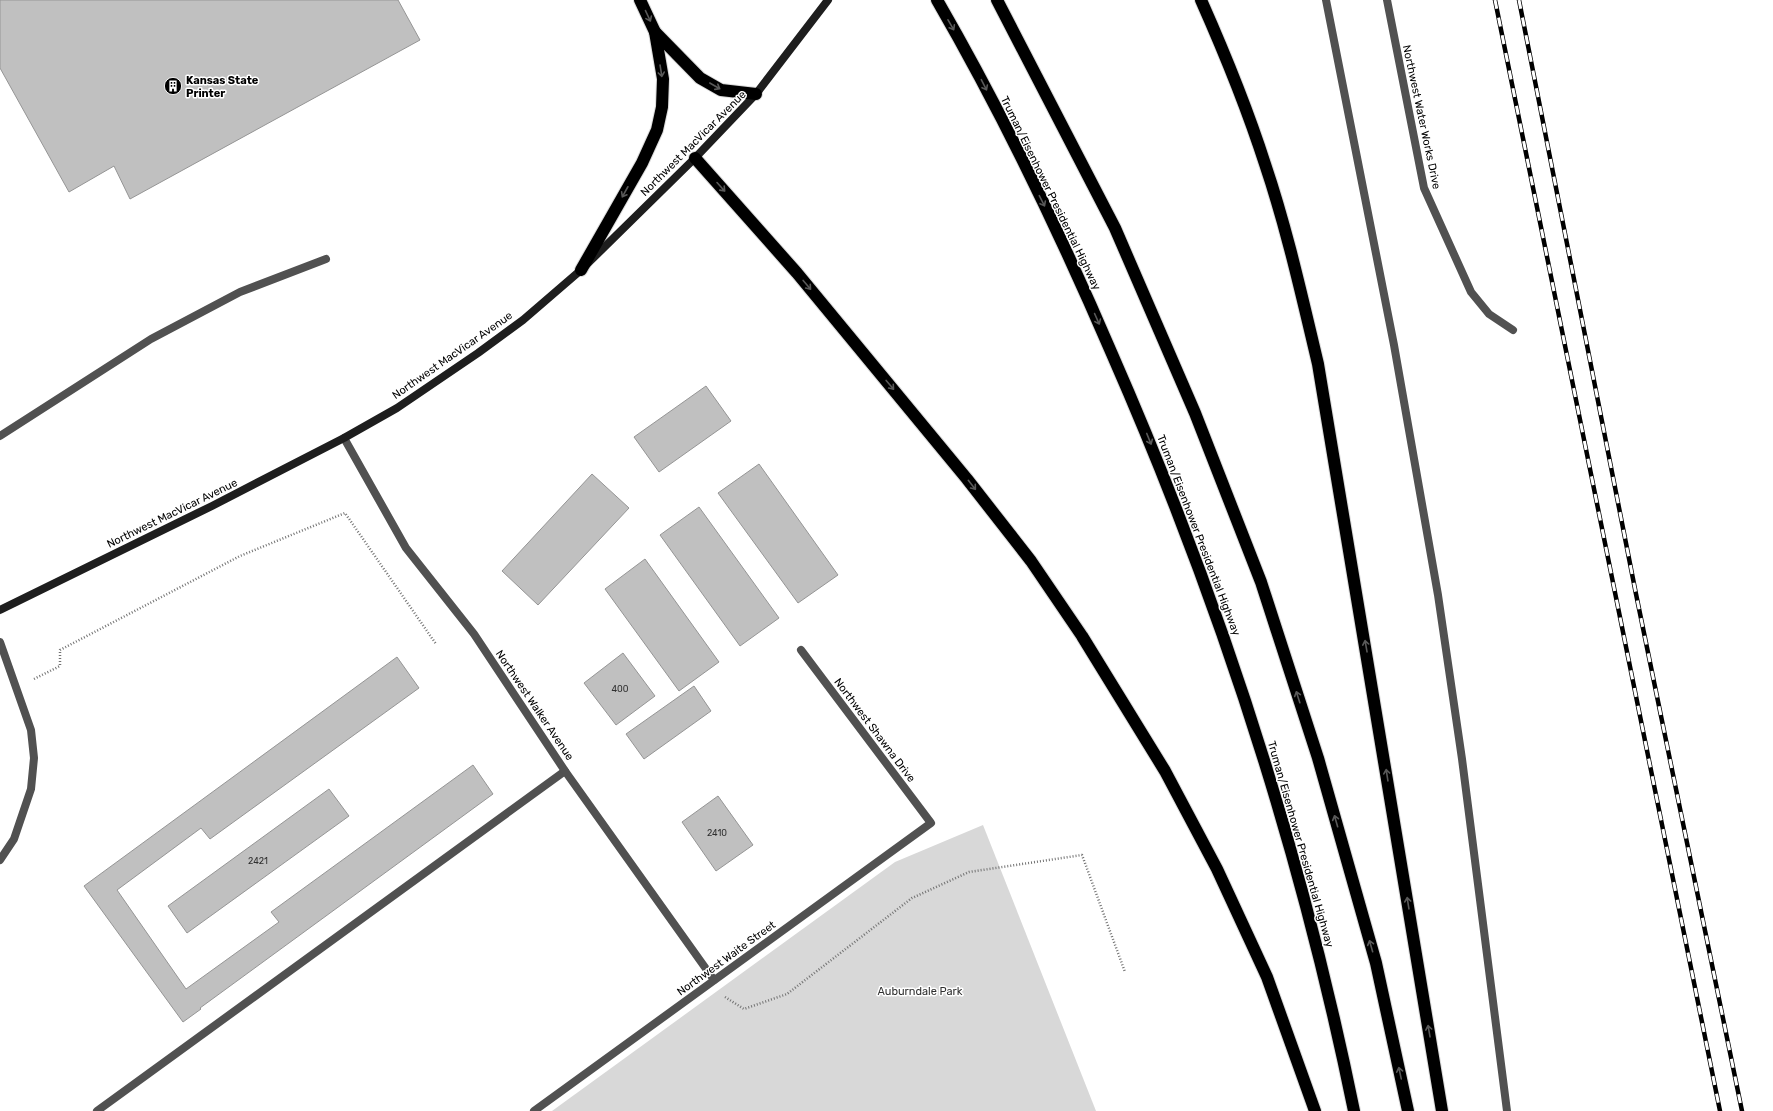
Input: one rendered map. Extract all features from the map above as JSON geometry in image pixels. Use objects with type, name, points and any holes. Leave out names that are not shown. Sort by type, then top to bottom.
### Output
[{"type":"highway","points":[[581,270],[642,163],[657,130],[662,107],[663,79],[655,32],[640,0]]},
{"type":"highway","name":"Truman/Eisenhower Presidential Highway","points":[[937,0],[966,50],[1068,254],[1148,435],[1212,602],[1273,786],[1311,923],[1343,1055],[1354,1111]]},
{"type":"highway","points":[[997,0],[1012,26],[1115,228],[1195,413],[1261,582],[1318,758],[1374,955],[1408,1111]]},
{"type":"highway","points":[[1202,0],[1241,94],[1266,165],[1294,265],[1318,364],[1442,1111]]},
{"type":"highway","points":[[655,32],[700,78],[721,90],[756,94]]},
{"type":"highway","points":[[695,158],[797,273],[967,478],[1031,561],[1082,636],[1165,771],[1217,869],[1267,976],[1315,1111]]},
{"type":"main road","name":"Northwest MacVicar Avenue","points":[[0,610],[212,506],[344,438],[397,408],[478,353],[522,320],[581,270],[695,158],[756,94],[828,0]]},
{"type":"street","points":[[1326,0],[1394,345],[1438,595],[1462,759],[1507,1111]]},
{"type":"street","name":"Northwest Water Works Drive","points":[[1387,0],[1424,188],[1471,292],[1489,314],[1513,330]]},
{"type":"street","points":[[0,436],[151,340],[240,292],[326,259]]},
{"type":"street","name":"Northwest Walker Avenue","points":[[344,438],[406,548],[474,634],[565,771],[714,980]]},
{"type":"street","points":[[0,642],[15,689],[31,730],[34,758],[30,789],[14,839],[0,860]]},
{"type":"street","name":"Northwest Shawna Drive","points":[[801,650],[930,823]]},
{"type":"street","points":[[96,1111],[565,771]]},
{"type":"street","name":"Northwest Waite Street","points":[[534,1111],[930,823]]},
{"type":"path","points":[[15,689],[60,666],[60,650],[240,556],[345,513],[436,644]]},
{"type":"path","points":[[720,994],[744,1009],[787,994],[912,898],[969,872],[1082,855],[1125,972]]},
{"type":"green space","name":"Auburndale Park","points":[[983,825],[1096,1111],[552,1111],[895,862]]},
{"type":"building","name":"Kansas State Printer","points":[[0,0],[398,0],[420,40],[130,199],[114,166],[69,192],[0,68]]},
{"type":"building","points":[[706,386],[731,421],[659,472],[634,437]]},
{"type":"building","points":[[759,464],[838,575],[798,603],[718,493]]},
{"type":"building","points":[[592,474],[629,508],[538,605],[502,571]]},
{"type":"building","points":[[699,507],[779,618],[740,646],[660,535]]},
{"type":"building","points":[[645,559],[719,662],[679,691],[605,589]]},
{"type":"building","points":[[623,653],[655,696],[616,725],[584,683]]},
{"type":"building","points":[[397,657],[419,688],[210,839],[201,828],[117,890],[186,989],[279,922],[271,912],[473,765],[493,794],[200,1008],[201,1009],[183,1022],[84,886]]},
{"type":"building","points":[[694,686],[711,711],[644,759],[626,734]]},
{"type":"building","points":[[329,789],[349,816],[187,933],[168,906]]},
{"type":"building","points":[[718,796],[753,845],[716,871],[682,822]]},
{"type":"railway","points":[[1495,0],[1720,1111]]},
{"type":"railway","points":[[1519,0],[1636,594],[1742,1111]]},
{"type":"place","name":"Kansas State Printer","points":[[173,86]]}]
